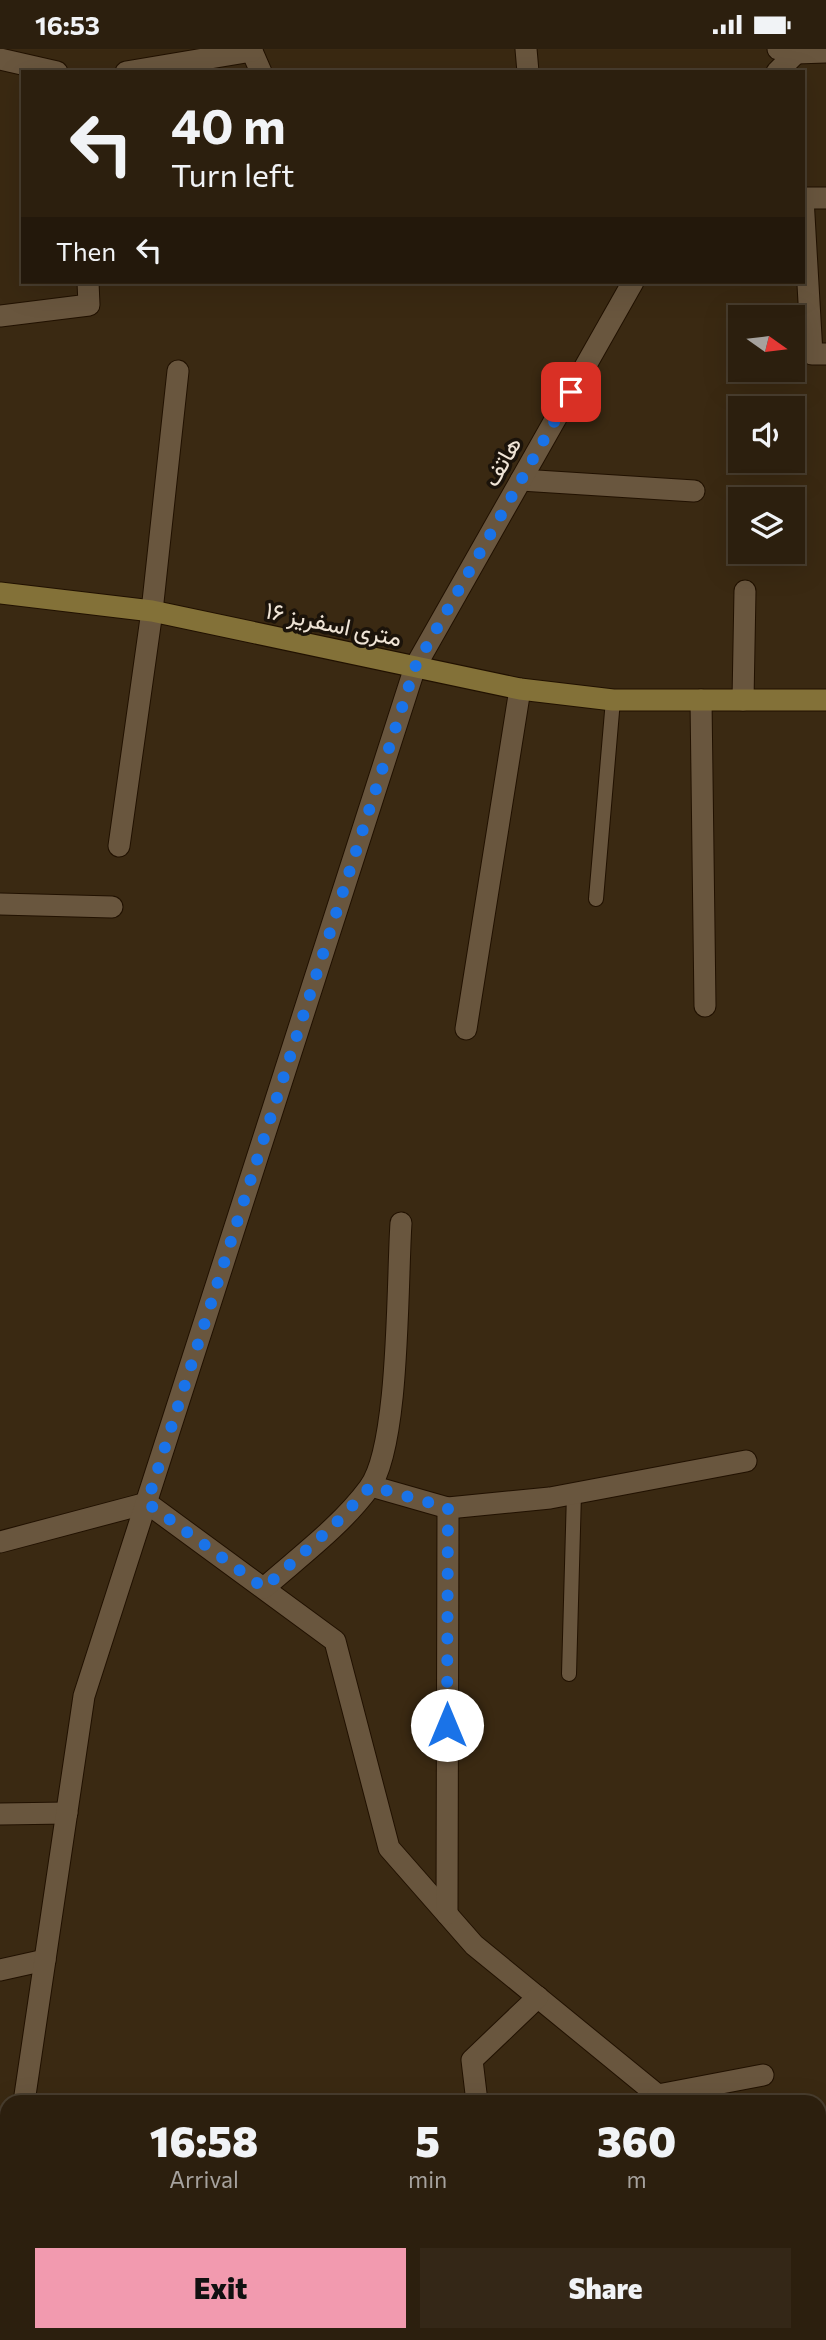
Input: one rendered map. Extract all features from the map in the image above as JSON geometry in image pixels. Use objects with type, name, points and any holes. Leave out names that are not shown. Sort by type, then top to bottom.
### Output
[{"type":"street","points":[[526,49],[528,70]]},
{"type":"street","points":[[137,70],[252,50],[260,70]]},
{"type":"street","points":[[778,70],[792,56],[826,52]]},
{"type":"street","points":[[0,59],[48,70]]},
{"type":"street","points":[[805,198],[826,198]]},
{"type":"street","points":[[805,208],[816,261],[812,354],[826,354]]},
{"type":"street","points":[[0,316],[89,305],[88,284]]},
{"type":"street","name":"هاتف","points":[[25,2095],[84,1696],[415,667],[632,284]]},
{"type":"street","points":[[118,846],[152,611],[178,371]]},
{"type":"street","points":[[521,480],[694,491]]},
{"type":"street","points":[[743,700],[746,591]]},
{"type":"street","name":"۱۶ متری اسفریز","points":[[0,593],[152,611],[520,689],[613,699],[826,701]]},
{"type":"street","points":[[466,1029],[520,689]]},
{"type":"street","points":[[701,700],[705,1006]]},
{"type":"street","points":[[0,904],[112,907]]},
{"type":"street","points":[[264,1588],[333,1526],[371,1486],[389,1432],[401,1223]]},
{"type":"street","points":[[371,1486],[448,1508],[574,1493],[746,1461]]},
{"type":"street","points":[[0,1542],[147,1503],[335,1641],[389,1847],[474,1945],[658,2095]]},
{"type":"street","points":[[447,1915],[448,1508]]},
{"type":"street","points":[[0,1814],[67,1813]]},
{"type":"street","points":[[0,1970],[45,1960]]},
{"type":"street","points":[[476,2095],[472,2060],[538,1997]]},
{"type":"street","points":[[675,2095],[763,2075]]},
{"type":"lane","points":[[596,899],[613,699]]},
{"type":"lane","points":[[569,1674],[574,1493]]},
{"type":"route","points":[[447,1725],[448,1508],[371,1486],[333,1526],[264,1588],[147,1503],[415,667],[571,392]]}]
